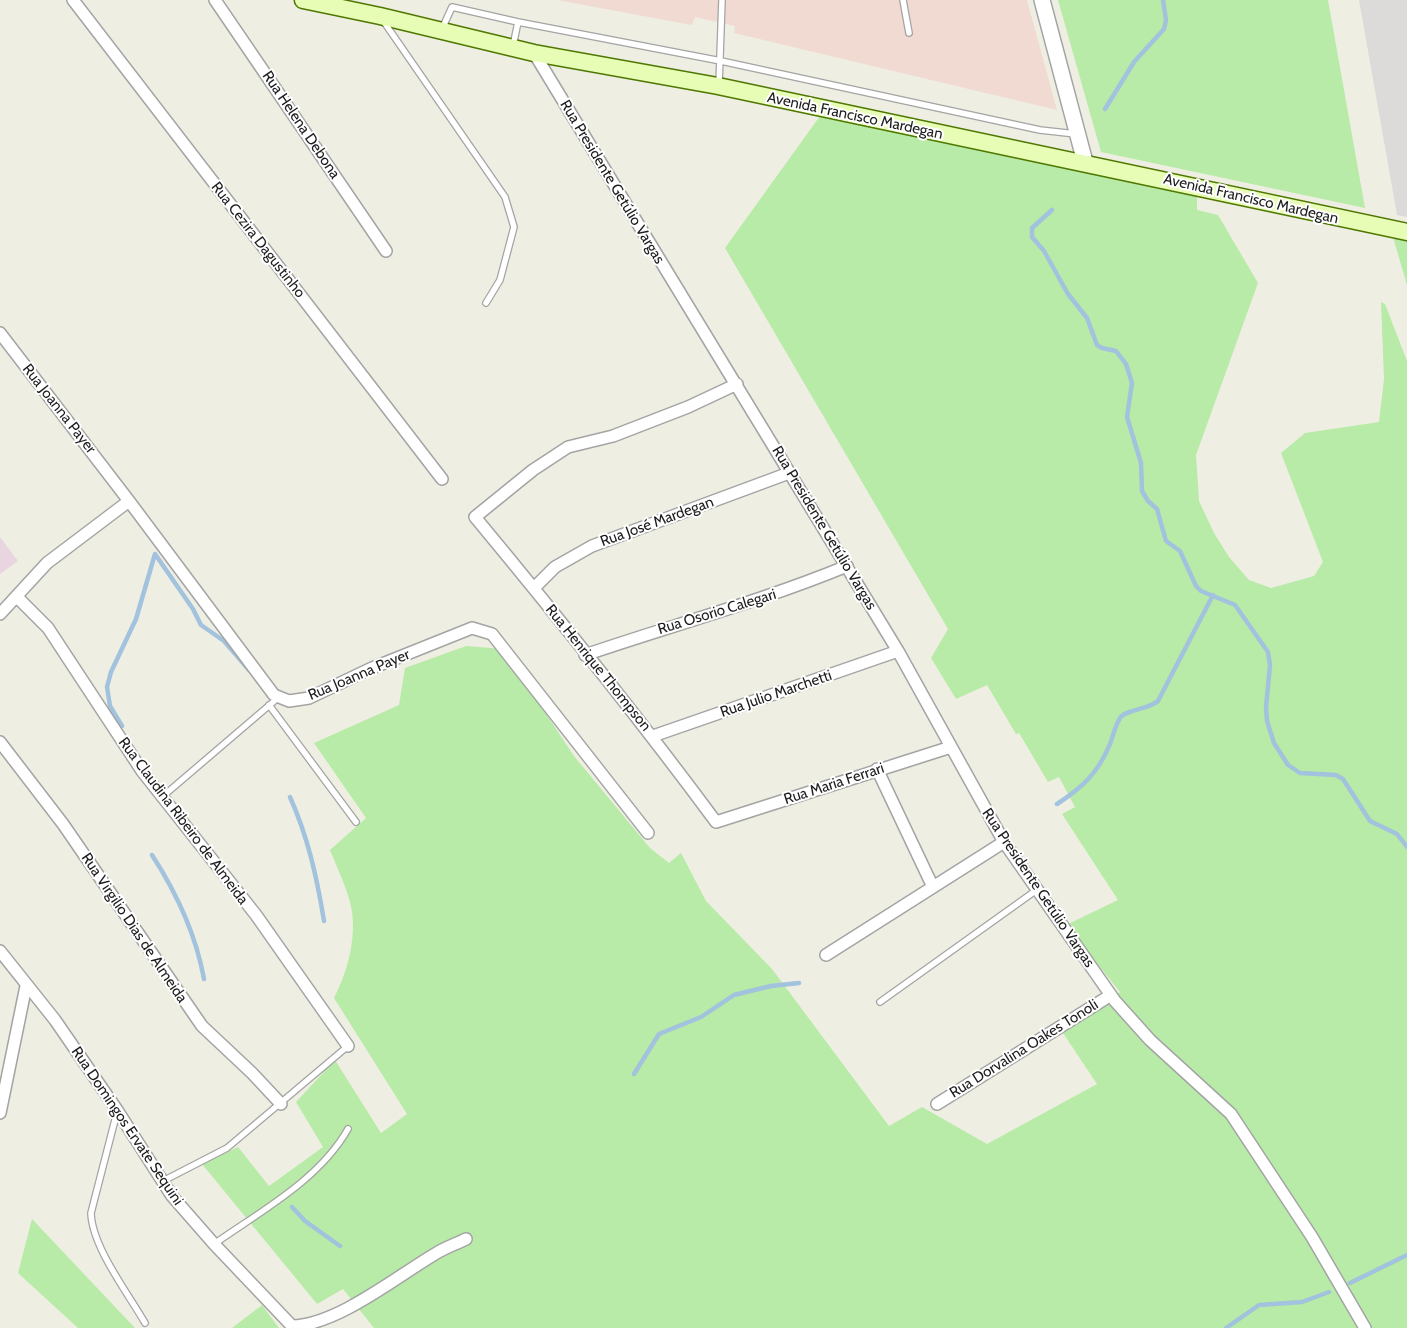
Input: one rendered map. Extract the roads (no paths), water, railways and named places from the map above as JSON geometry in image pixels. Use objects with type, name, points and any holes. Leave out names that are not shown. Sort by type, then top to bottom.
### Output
[{"type":"main road","name":"Avenida Francisco Mardegan","points":[[303,0],[442,30],[534,53],[718,86],[1085,162],[1407,232]]},
{"type":"street","name":"Rua Cezira Dagustinho","points":[[73,0],[442,479]]},
{"type":"street","name":"Rua Helena Debona","points":[[215,0],[386,251]]},
{"type":"street","points":[[1042,0],[1085,162]]},
{"type":"street","name":"Rua Presidente Getúlio Vargas","points":[[534,53],[898,651],[1004,842],[1113,998],[1150,1040],[1231,1114],[1312,1238],[1365,1328]]},
{"type":"street","name":"Rua Joanna Payer","points":[[0,333],[130,501],[274,695],[289,701],[309,698],[372,668],[472,628],[492,634],[648,833]]},
{"type":"street","name":"Rua Henrique Thompson","points":[[716,822],[653,736],[586,655],[560,618],[475,517],[533,470],[568,446],[613,436],[688,407],[737,384]]},
{"type":"street","name":"Rua José Mardegan","points":[[534,588],[555,567],[592,546],[789,473]]},
{"type":"street","points":[[0,614],[47,563],[130,501]]},
{"type":"street","name":"Rua Osorio Calegari","points":[[586,655],[689,619],[791,589],[847,566]]},
{"type":"street","name":"Rua Claudina Ribeiro de Almeida","points":[[17,597],[48,628],[109,722],[162,797],[256,916],[348,1046]]},
{"type":"street","name":"Rua Julio Marchetti","points":[[653,736],[898,651]]},
{"type":"street","name":"Rua Virgilio Dias de Almeida","points":[[0,742],[63,824],[202,1026],[252,1073],[281,1104]]},
{"type":"street","name":"Rua Maria Ferrari","points":[[716,822],[877,769],[951,747]]},
{"type":"street","points":[[877,769],[932,885]]},
{"type":"street","points":[[826,955],[932,885],[1004,842]]},
{"type":"street","name":"Rua Domingos Ervate Sequini","points":[[2,959],[55,1020],[117,1110],[161,1182],[214,1244],[292,1326],[306,1326],[389,1286],[435,1253],[466,1239]]},
{"type":"street","points":[[0,1113],[26,986]]},
{"type":"street","name":"Rua Dorvalina Oakes Tonoli","points":[[937,1104],[1113,998]]},
{"type":"lane","points":[[718,86],[721,61],[722,0]]},
{"type":"lane","points":[[903,0],[909,33]]},
{"type":"lane","points":[[442,30],[452,6],[518,22],[721,61],[1040,130],[1077,134]]},
{"type":"lane","points":[[380,16],[506,197],[514,227],[500,280],[486,304]]},
{"type":"lane","points":[[513,48],[518,22]]},
{"type":"lane","points":[[162,797],[279,697]]},
{"type":"lane","points":[[269,705],[356,822]]},
{"type":"lane","points":[[880,1002],[1038,890]]},
{"type":"lane","points":[[161,1182],[227,1148],[348,1046]]},
{"type":"lane","points":[[117,1110],[91,1213],[91,1224],[108,1260],[145,1323]]},
{"type":"lane","points":[[214,1244],[295,1187],[336,1151],[348,1129]]},
{"type":"waterway","points":[[1105,109],[1134,62],[1164,29],[1166,20],[1163,0]]},
{"type":"waterway","points":[[1052,210],[1032,228],[1032,237],[1044,251],[1068,294],[1087,318],[1097,345],[1116,351],[1126,364],[1132,383],[1127,417],[1141,463],[1142,491],[1148,501],[1157,509],[1166,541],[1180,551],[1196,586],[1201,591],[1235,605],[1268,652],[1270,665],[1266,707],[1267,721],[1274,743],[1288,765],[1300,773],[1336,775],[1343,779],[1370,821],[1397,834],[1407,847]]},
{"type":"waterway","points":[[155,554],[193,609],[201,625],[224,641],[249,670]]},
{"type":"waterway","points":[[122,726],[110,706],[107,687],[111,672],[136,619],[155,554]]},
{"type":"waterway","points":[[1057,804],[1075,792],[1095,771],[1110,744],[1120,718],[1127,713],[1158,701],[1213,595]]},
{"type":"waterway","points":[[290,797],[302,827],[311,858],[324,921]]},
{"type":"waterway","points":[[152,855],[184,914],[196,946],[204,979]]},
{"type":"waterway","points":[[634,1074],[659,1034],[701,1017],[734,995],[771,986],[799,983]]},
{"type":"waterway","points":[[292,1207],[305,1221],[340,1246]]},
{"type":"waterway","points":[[1350,1283],[1407,1255]]},
{"type":"waterway","points":[[1226,1328],[1259,1305],[1302,1302],[1329,1292]]}]
